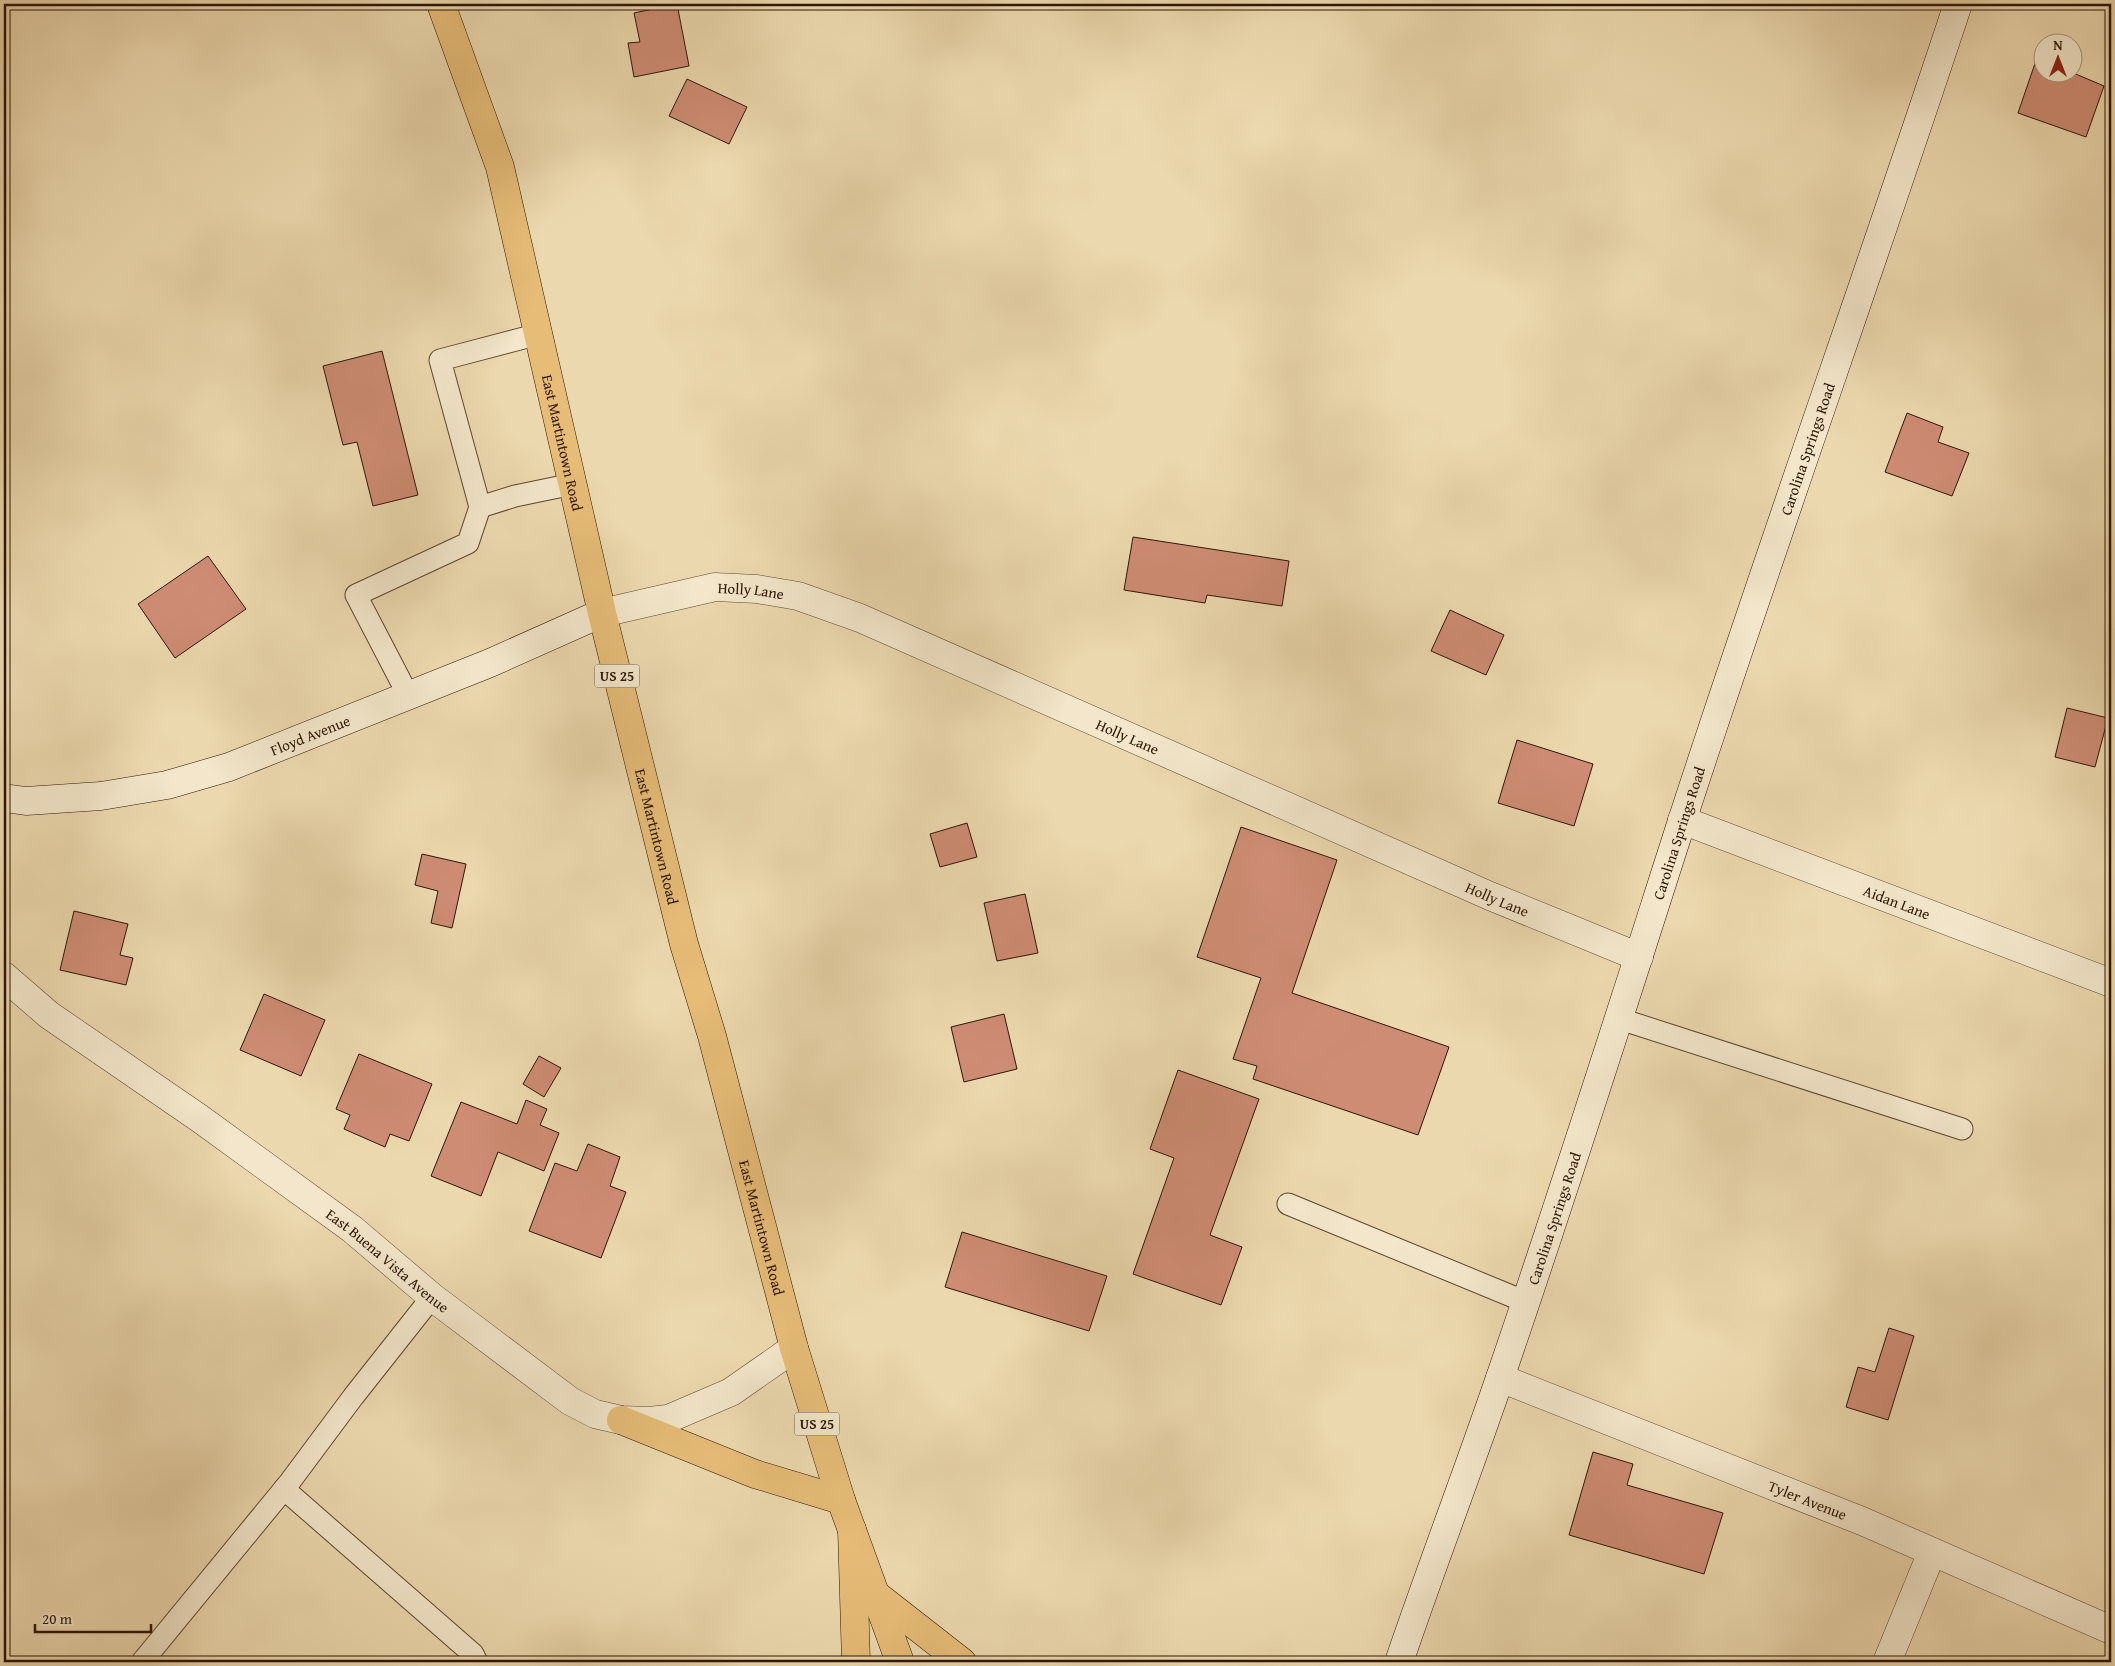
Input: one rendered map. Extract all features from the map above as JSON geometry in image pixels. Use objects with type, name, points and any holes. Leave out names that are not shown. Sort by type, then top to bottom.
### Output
[{"type":"main road","name":"East Martintown Road","points":[[441,4],[500,167],[602,613],[684,944],[712,1036],[794,1348],[841,1500],[900,1662]]},
{"type":"main road","points":[[622,1420],[755,1474],[841,1500]]},
{"type":"main road","name":"US 25","points":[[852,1530],[856,1662]]},
{"type":"main road","points":[[875,1594],[962,1662]]},
{"type":"street","name":"Carolina Springs Road","points":[[1399,1662],[1526,1302],[1682,820],[1892,206],[1958,4]]},
{"type":"street","name":"Holly Lane","points":[[602,613],[715,587],[757,589],[798,596],[860,618],[1490,896],[1639,957]]},
{"type":"street","name":"Floyd Avenue","points":[[4,798],[26,801],[101,796],[166,785],[229,767],[490,663],[602,613]]},
{"type":"street","name":"Aidan Lane","points":[[1682,820],[2111,983]]},
{"type":"street","name":"East Buena Vista Avenue","points":[[4,976],[49,1015],[199,1118],[352,1229],[432,1297],[570,1401],[595,1414],[622,1420],[649,1421],[668,1419],[731,1392],[794,1348]]},
{"type":"street","name":"Tyler Avenue","points":[[1500,1378],[1862,1521],[2111,1630]]},
{"type":"street","points":[[1887,1662],[1932,1552]]},
{"type":"lane","points":[[408,696],[356,595],[468,543],[480,507],[440,360],[539,334]]},
{"type":"lane","points":[[480,507],[515,496],[572,484]]},
{"type":"lane","points":[[1617,1018],[1962,1129]]},
{"type":"lane","points":[[1288,1204],[1526,1302]]},
{"type":"lane","points":[[142,1662],[157,1654],[353,1397],[432,1297]]},
{"type":"lane","points":[[284,1489],[472,1654],[477,1662]]},
{"type":"building","points":[[677,4],[689,66],[634,77],[628,43],[640,42],[634,13]]},
{"type":"building","points":[[2032,72],[2032,82],[2082,82],[2082,77],[2104,86],[2086,137],[2018,113]]},
{"type":"building","points":[[687,79],[747,107],[729,144],[669,116]]},
{"type":"building","points":[[382,351],[418,495],[373,506],[357,442],[343,445],[323,366]]},
{"type":"building","points":[[1907,413],[1943,427],[1938,442],[1969,453],[1952,496],[1885,472]]},
{"type":"building","points":[[1133,537],[1289,561],[1282,606],[1207,595],[1205,603],[1124,590]]},
{"type":"building","points":[[208,556],[246,609],[175,658],[138,604]]},
{"type":"building","points":[[1450,610],[1504,635],[1486,675],[1431,651]]},
{"type":"building","points":[[2067,708],[2108,718],[2095,767],[2055,757]]},
{"type":"building","points":[[1517,740],[1593,764],[1574,826],[1498,803]]},
{"type":"building","points":[[967,823],[977,857],[940,867],[930,834]]},
{"type":"building","points":[[1241,827],[1337,860],[1292,993],[1449,1047],[1418,1135],[1253,1079],[1257,1066],[1233,1059],[1261,978],[1197,957]]},
{"type":"building","points":[[422,854],[466,864],[452,928],[431,923],[438,891],[415,885]]},
{"type":"building","points":[[1025,894],[1038,953],[997,961],[984,903]]},
{"type":"building","points":[[74,911],[128,924],[120,955],[133,958],[126,985],[60,970]]},
{"type":"building","points":[[264,994],[325,1020],[301,1076],[240,1050]]},
{"type":"building","points":[[1004,1014],[1017,1069],[964,1082],[951,1027]]},
{"type":"building","points":[[359,1054],[432,1084],[409,1141],[390,1134],[385,1147],[344,1129],[350,1115],[336,1109]]},
{"type":"building","points":[[539,1056],[561,1068],[544,1097],[523,1084]]},
{"type":"building","points":[[1178,1070],[1259,1099],[1210,1235],[1242,1247],[1221,1305],[1133,1274],[1174,1158],[1150,1149]]},
{"type":"building","points":[[526,1100],[547,1109],[540,1125],[559,1133],[544,1171],[498,1152],[481,1196],[431,1176],[461,1102],[517,1124]]},
{"type":"building","points":[[588,1144],[620,1157],[610,1186],[626,1192],[601,1258],[529,1231],[555,1163],[577,1171]]},
{"type":"building","points":[[962,1232],[1107,1276],[1089,1331],[945,1287]]},
{"type":"building","points":[[1889,1328],[1914,1336],[1888,1420],[1846,1407],[1858,1367],[1875,1372]]},
{"type":"building","points":[[1593,1452],[1633,1464],[1627,1485],[1723,1513],[1704,1574],[1569,1535]]}]
